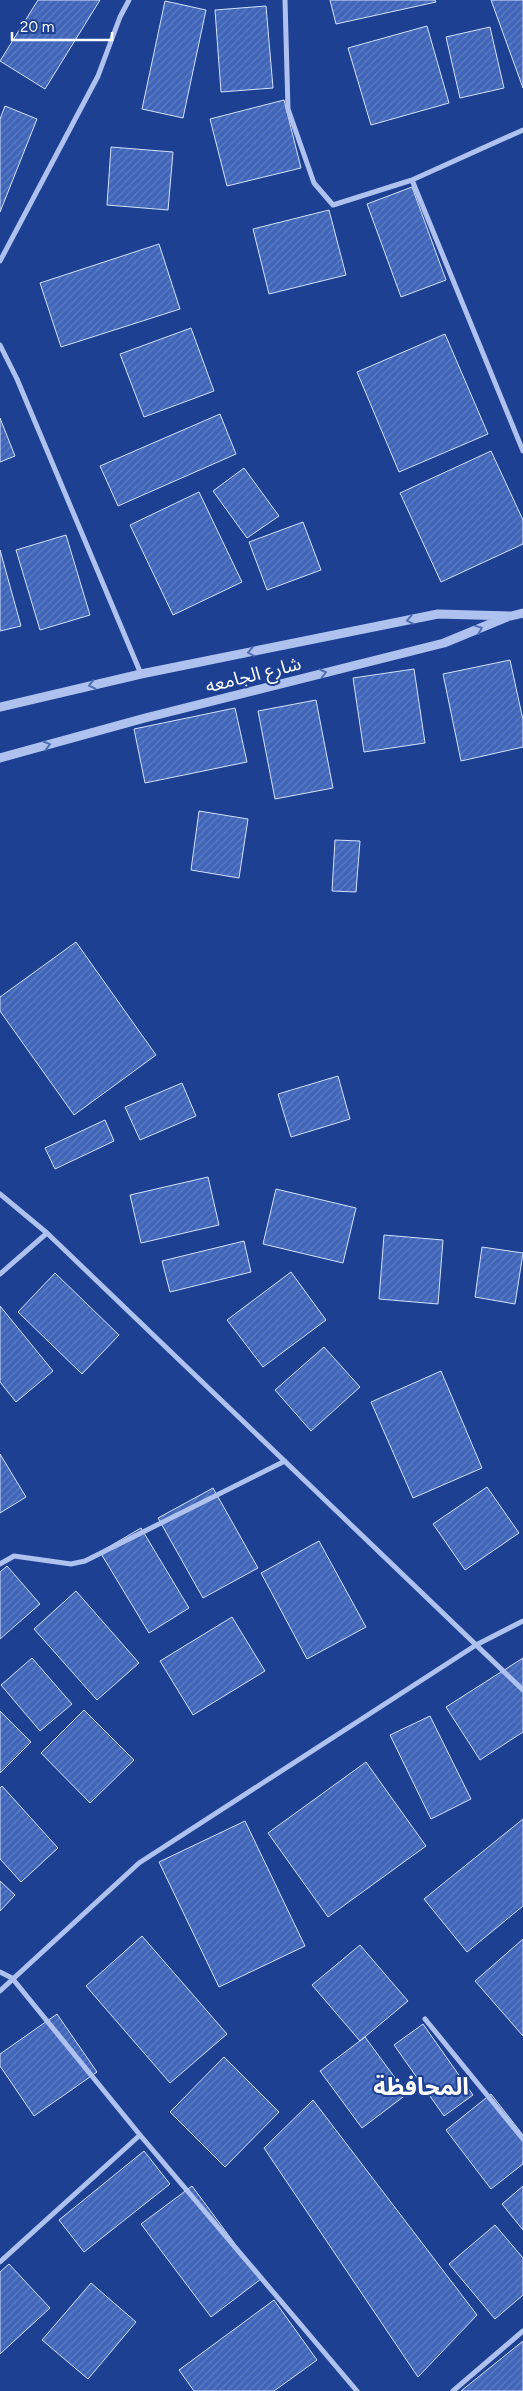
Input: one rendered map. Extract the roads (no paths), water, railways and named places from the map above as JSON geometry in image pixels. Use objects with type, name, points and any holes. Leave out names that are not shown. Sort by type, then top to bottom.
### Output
[{"type":"street","points":[[0,260],[98,76],[120,17],[130,0]]},
{"type":"street","points":[[285,0],[288,109],[314,183],[333,205],[412,180],[523,130]]},
{"type":"street","points":[[412,180],[523,451]]},
{"type":"street","points":[[0,345],[17,380],[141,674]]},
{"type":"street","name":"شارع الجامعه","points":[[0,758],[145,718],[444,643],[523,613]]},
{"type":"street","name":"شارع الجامعه","points":[[0,707],[141,674],[438,614],[511,616]]},
{"type":"street","points":[[0,1194],[47,1232],[523,1690]]},
{"type":"street","points":[[0,1274],[47,1232]]},
{"type":"street","points":[[0,1564],[14,1556],[71,1564],[85,1562],[285,1461]]},
{"type":"street","points":[[0,1991],[139,1863],[476,1645],[523,1621]]},
{"type":"street","points":[[0,1972],[12,1978],[140,2135],[357,2391]]},
{"type":"street","points":[[425,2019],[523,2139]]},
{"type":"street","points":[[0,2262],[140,2135]]},
{"type":"street","points":[[453,2391],[523,2331]]},
{"type":"district","name":"المحافظة","points":[[421,2087]]}]
